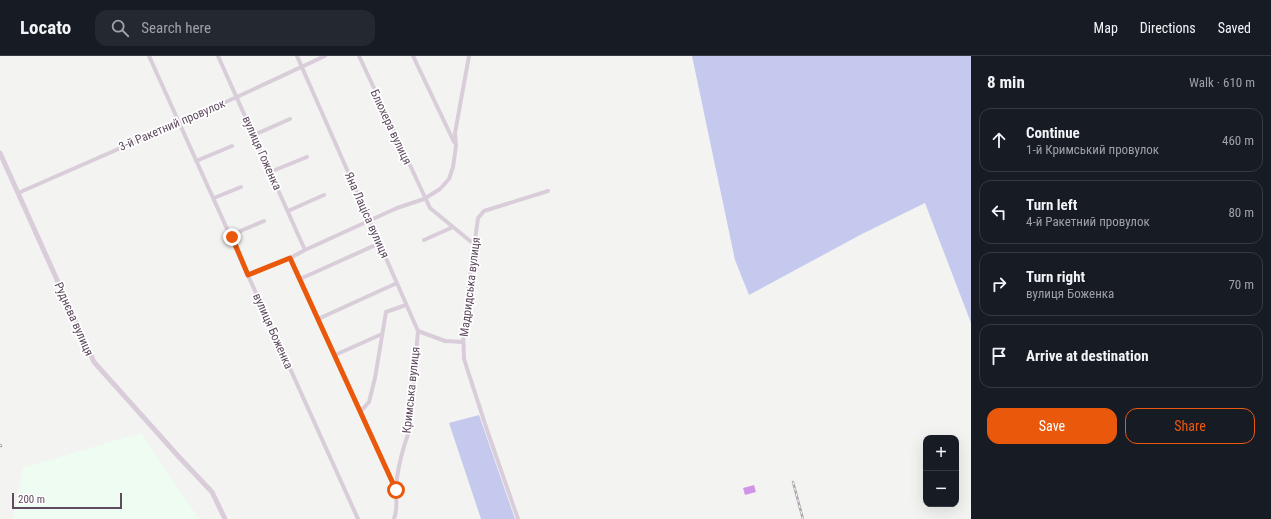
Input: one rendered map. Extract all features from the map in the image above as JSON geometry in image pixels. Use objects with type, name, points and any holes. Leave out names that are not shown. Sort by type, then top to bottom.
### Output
[{"type":"street","name":"вулиця Боженка","points":[[149,56],[358,519]]},
{"type":"street","name":"вулиця Гоженка","points":[[218,56],[305,250]]},
{"type":"street","name":"Яна Лаціса вулиця","points":[[297,56],[418,331]]},
{"type":"street","name":"3-й Ракетний провулок","points":[[18,192],[237,97],[325,56]]},
{"type":"street","name":"Блюхера вулиця","points":[[358,56],[424,199],[430,208],[475,245]]},
{"type":"street","points":[[413,56],[456,146]]},
{"type":"street","points":[[248,275],[290,258],[397,208],[424,199],[440,188],[449,179],[455,157],[455,133],[469,56]]},
{"type":"street","points":[[254,135],[290,119]]},
{"type":"street","points":[[196,161],[232,146]]},
{"type":"street","name":"Руднєва вулиця","points":[[0,153],[94,362],[212,492],[225,519]]},
{"type":"street","points":[[270,172],[307,157]]},
{"type":"street","points":[[214,198],[241,187]]},
{"type":"street","name":"Мадридська вулиця","points":[[518,519],[486,430],[464,359],[463,328],[478,218],[484,211],[548,191]]},
{"type":"street","points":[[288,211],[324,195]]},
{"type":"street","points":[[231,235],[264,221]]},
{"type":"street","points":[[424,240],[453,227]]},
{"type":"street","points":[[300,279],[380,243]]},
{"type":"street","points":[[290,258],[396,490]]},
{"type":"street","points":[[318,319],[397,283]]},
{"type":"street","points":[[361,411],[369,402],[375,378],[386,312],[406,305]]},
{"type":"street","points":[[418,331],[445,341],[463,342]]},
{"type":"street","name":"Кримська вулиця","points":[[394,519],[398,509],[396,490],[404,445],[409,432],[418,331]]},
{"type":"street","points":[[335,355],[382,334]]},
{"type":"shaded area","points":[[692,56],[971,56],[971,323],[925,203],[862,234],[749,295],[735,260]]},
{"type":"shaded area","points":[[479,415],[515,519],[481,519],[449,423]]},
{"type":"shaded area","points":[[141,433],[199,519],[13,519],[23,468]]},
{"type":"shaded area","points":[[754,485],[756,492],[745,495],[743,488]]},
{"type":"railway","points":[[793,482],[803,519]]},
{"type":"route","points":[[232,237],[248,275],[290,258],[396,490]]}]
